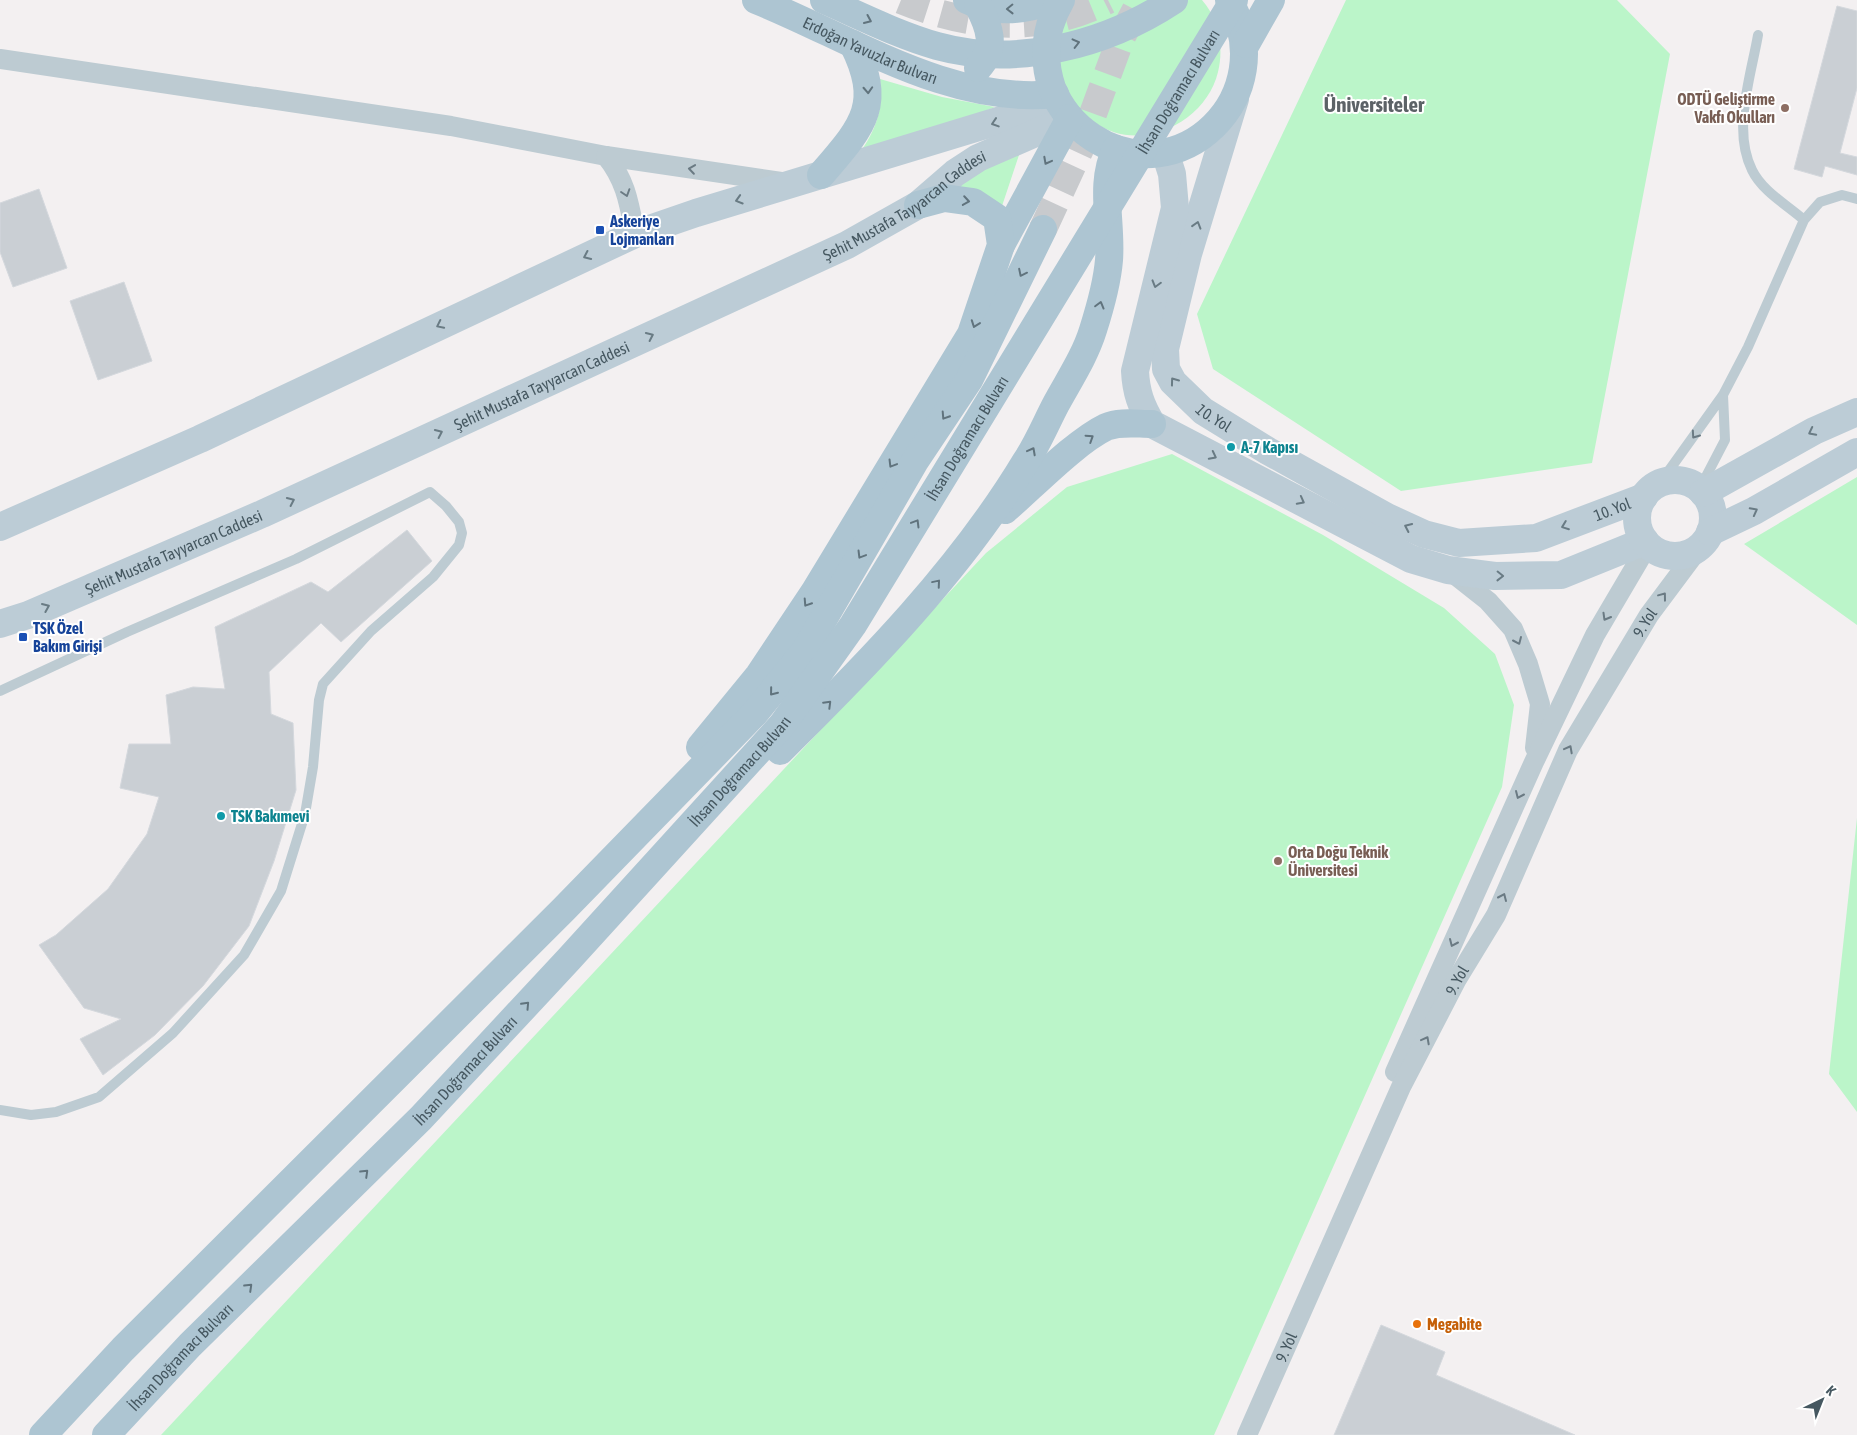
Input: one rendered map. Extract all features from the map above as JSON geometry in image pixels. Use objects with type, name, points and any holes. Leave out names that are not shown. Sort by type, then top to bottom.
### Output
[{"type":"main road","name":"Erdoğan Yavuzlar Bulvarı","points":[[756,0],[901,66],[960,84],[1009,96],[1055,94]]},
{"type":"main road","points":[[824,0],[922,41],[957,51],[989,55],[1033,52],[1081,43],[1121,29],[1174,0]]},
{"type":"main road","name":"Erdoğan Yavuzlar Bulvarı","points":[[972,3],[1014,10],[1054,0]]},
{"type":"main road","points":[[1061,0],[1049,27],[1046,52],[1046,66],[1055,94],[1070,118],[1091,136],[1116,149],[1132,152],[1165,152],[1187,145],[1206,133],[1223,118],[1235,99],[1244,72],[1246,44],[1239,17],[1229,0]]},
{"type":"main road","name":"İhsan Doğramacı Bulvarı","points":[[106,1435],[190,1344],[420,1118],[569,960],[782,725],[825,668],[854,625],[1234,0]]},
{"type":"main road","points":[[1246,44],[1271,0]]},
{"type":"main road","name":"Erdoğan Yavuzlar Bulvarı","points":[[960,84],[984,61],[990,50],[992,40],[989,30],[972,3]]},
{"type":"main road","points":[[821,174],[854,134],[863,119],[868,103],[869,88],[866,74],[853,44]]},
{"type":"main road","name":"Şehit Mustafa Tayyarcan Caddesi","points":[[0,527],[200,439],[635,234],[792,183],[1008,118],[1055,94]]},
{"type":"main road","name":"10. Yol","points":[[1235,99],[1188,254],[1165,349],[1166,369],[1173,382],[1202,411],[1268,451],[1387,517],[1424,534],[1459,543],[1536,538],[1652,490],[1681,481],[1701,491]]},
{"type":"main road","points":[[564,909],[760,676],[815,591],[971,334],[1001,245],[1070,118]]},
{"type":"main road","name":"Şehit Mustafa Tayyarcan Caddesi","points":[[0,624],[28,615],[262,514],[847,246],[918,205],[955,173],[978,158],[1070,118]]},
{"type":"main road","points":[[569,960],[843,689],[907,619],[973,537],[1026,461],[1092,332],[1102,300],[1109,260],[1106,179],[1116,149]]},
{"type":"main road","points":[[1152,424],[1142,407],[1136,389],[1135,371],[1175,208],[1172,174],[1165,152]]},
{"type":"main road","points":[[918,205],[944,198],[973,202],[997,218],[1001,245]]},
{"type":"main road","name":"İhsan Doğramacı Bulvarı","points":[[43,1435],[123,1349],[564,909],[755,713],[805,651],[916,461],[969,380],[1043,229]]},
{"type":"main road","points":[[1190,444],[1202,411]]},
{"type":"main road","points":[[1706,538],[1712,512],[1701,491],[1814,431],[1857,412]]},
{"type":"main road","points":[[973,537],[1086,440],[1107,427],[1123,423],[1152,424]]},
{"type":"main road","name":"10. Yol","points":[[1152,424],[1411,560],[1448,570],[1495,576],[1561,575],[1646,543],[1639,531],[1637,519],[1652,490]]},
{"type":"main road","points":[[1258,478],[1268,451]]},
{"type":"main road","points":[[1646,543],[1669,556],[1681,556],[1693,552],[1706,538],[1857,452]]},
{"type":"street","points":[[0,59],[451,126],[606,156],[792,183]]},
{"type":"street","points":[[606,156],[618,172],[628,194],[635,234]]},
{"type":"street","name":"9. Yol","points":[[1247,1435],[1401,1087],[1457,979],[1496,915],[1568,750],[1649,614],[1706,538]]},
{"type":"street","name":"9. Yol","points":[[1235,1435],[1534,762],[1595,635],[1646,543]]},
{"type":"street","name":"9. Yol","points":[[1448,570],[1488,600],[1513,629],[1525,655],[1540,704],[1534,762]]},
{"type":"lane","points":[[1758,35],[1743,130],[1745,150],[1752,171],[1765,188],[1804,220]]},
{"type":"lane","points":[[1652,490],[1723,395],[1748,348],[1804,220],[1820,202],[1842,195],[1857,199]]},
{"type":"lane","points":[[1701,491],[1725,440],[1723,395]]},
{"type":"lane","points":[[0,691],[127,632],[296,559],[430,492],[446,506],[458,522],[462,534],[459,545],[433,577],[371,631],[323,684],[319,700],[313,767],[305,814],[281,891],[244,955],[174,1033],[99,1097],[56,1112],[31,1115],[0,1110]]},
{"type":"green space","points":[[1073,0],[1202,0],[1213,16],[1219,34],[1220,63],[1211,90],[1200,106],[1185,119],[1168,128],[1150,134],[1131,135],[1112,131],[1094,122],[1069,96],[1062,86],[1059,75],[1058,60],[1063,26]]},
{"type":"green space","points":[[1346,0],[1617,0],[1670,54],[1592,463],[1401,491],[1213,369],[1197,314]]},
{"type":"green space","points":[[880,79],[942,97],[995,107],[960,121],[863,148],[872,132],[878,115],[881,98]]},
{"type":"green space","points":[[1022,146],[1001,209],[951,186]]},
{"type":"green space","points":[[1172,454],[1323,535],[1444,608],[1495,654],[1514,705],[1502,787],[1214,1435],[161,1435],[986,553],[1067,487]]},
{"type":"green space","points":[[1857,477],[1857,625],[1744,544]]},
{"type":"green space","points":[[1857,818],[1857,1112],[1829,1074]]},
{"type":"building","points":[[1837,6],[1857,11],[1857,88],[1840,153],[1857,157],[1857,175],[1825,166],[1822,177],[1794,169]]},
{"type":"building","points":[[39,189],[67,268],[13,287],[0,252],[0,203]]},
{"type":"building","points":[[124,282],[152,361],[98,380],[70,301]]},
{"type":"building","name":"TSK Bakımevi","points":[[407,530],[432,561],[341,642],[321,623],[269,672],[271,714],[293,723],[296,790],[274,861],[249,926],[203,986],[155,1035],[103,1075],[80,1039],[121,1019],[84,1008],[39,945],[56,935],[108,889],[147,834],[159,797],[120,788],[129,744],[171,744],[166,695],[193,687],[225,689],[215,627],[311,582],[328,592]]},
{"type":"building","points":[[1381,1325],[1445,1352],[1436,1375],[1575,1435],[1334,1435]]},
{"type":"tunnel","points":[[901,0],[953,17],[1004,24],[1056,19],[1108,0]]},
{"type":"tunnel","points":[[1043,229],[1080,149],[1121,38],[1141,0]]},
{"type":"place","name":"ODTÜ Geliştirme Vakfı Okulları","points":[[1785,108]]},
{"type":"place","name":"Askeriye Lojmanları","points":[[600,230]]},
{"type":"place","name":"A-7 Kapısı","points":[[1231,447]]},
{"type":"place","name":"TSK Özel Bakım Girişi","points":[[23,637]]},
{"type":"place","name":"TSK Bakımevi","points":[[221,816]]},
{"type":"place","name":"Orta Doğu Teknik Üniversitesi","points":[[1278,861]]},
{"type":"place","name":"Megabite","points":[[1417,1324]]},
{"type":"district","name":"Üniversiteler","points":[[1374,105]]}]
